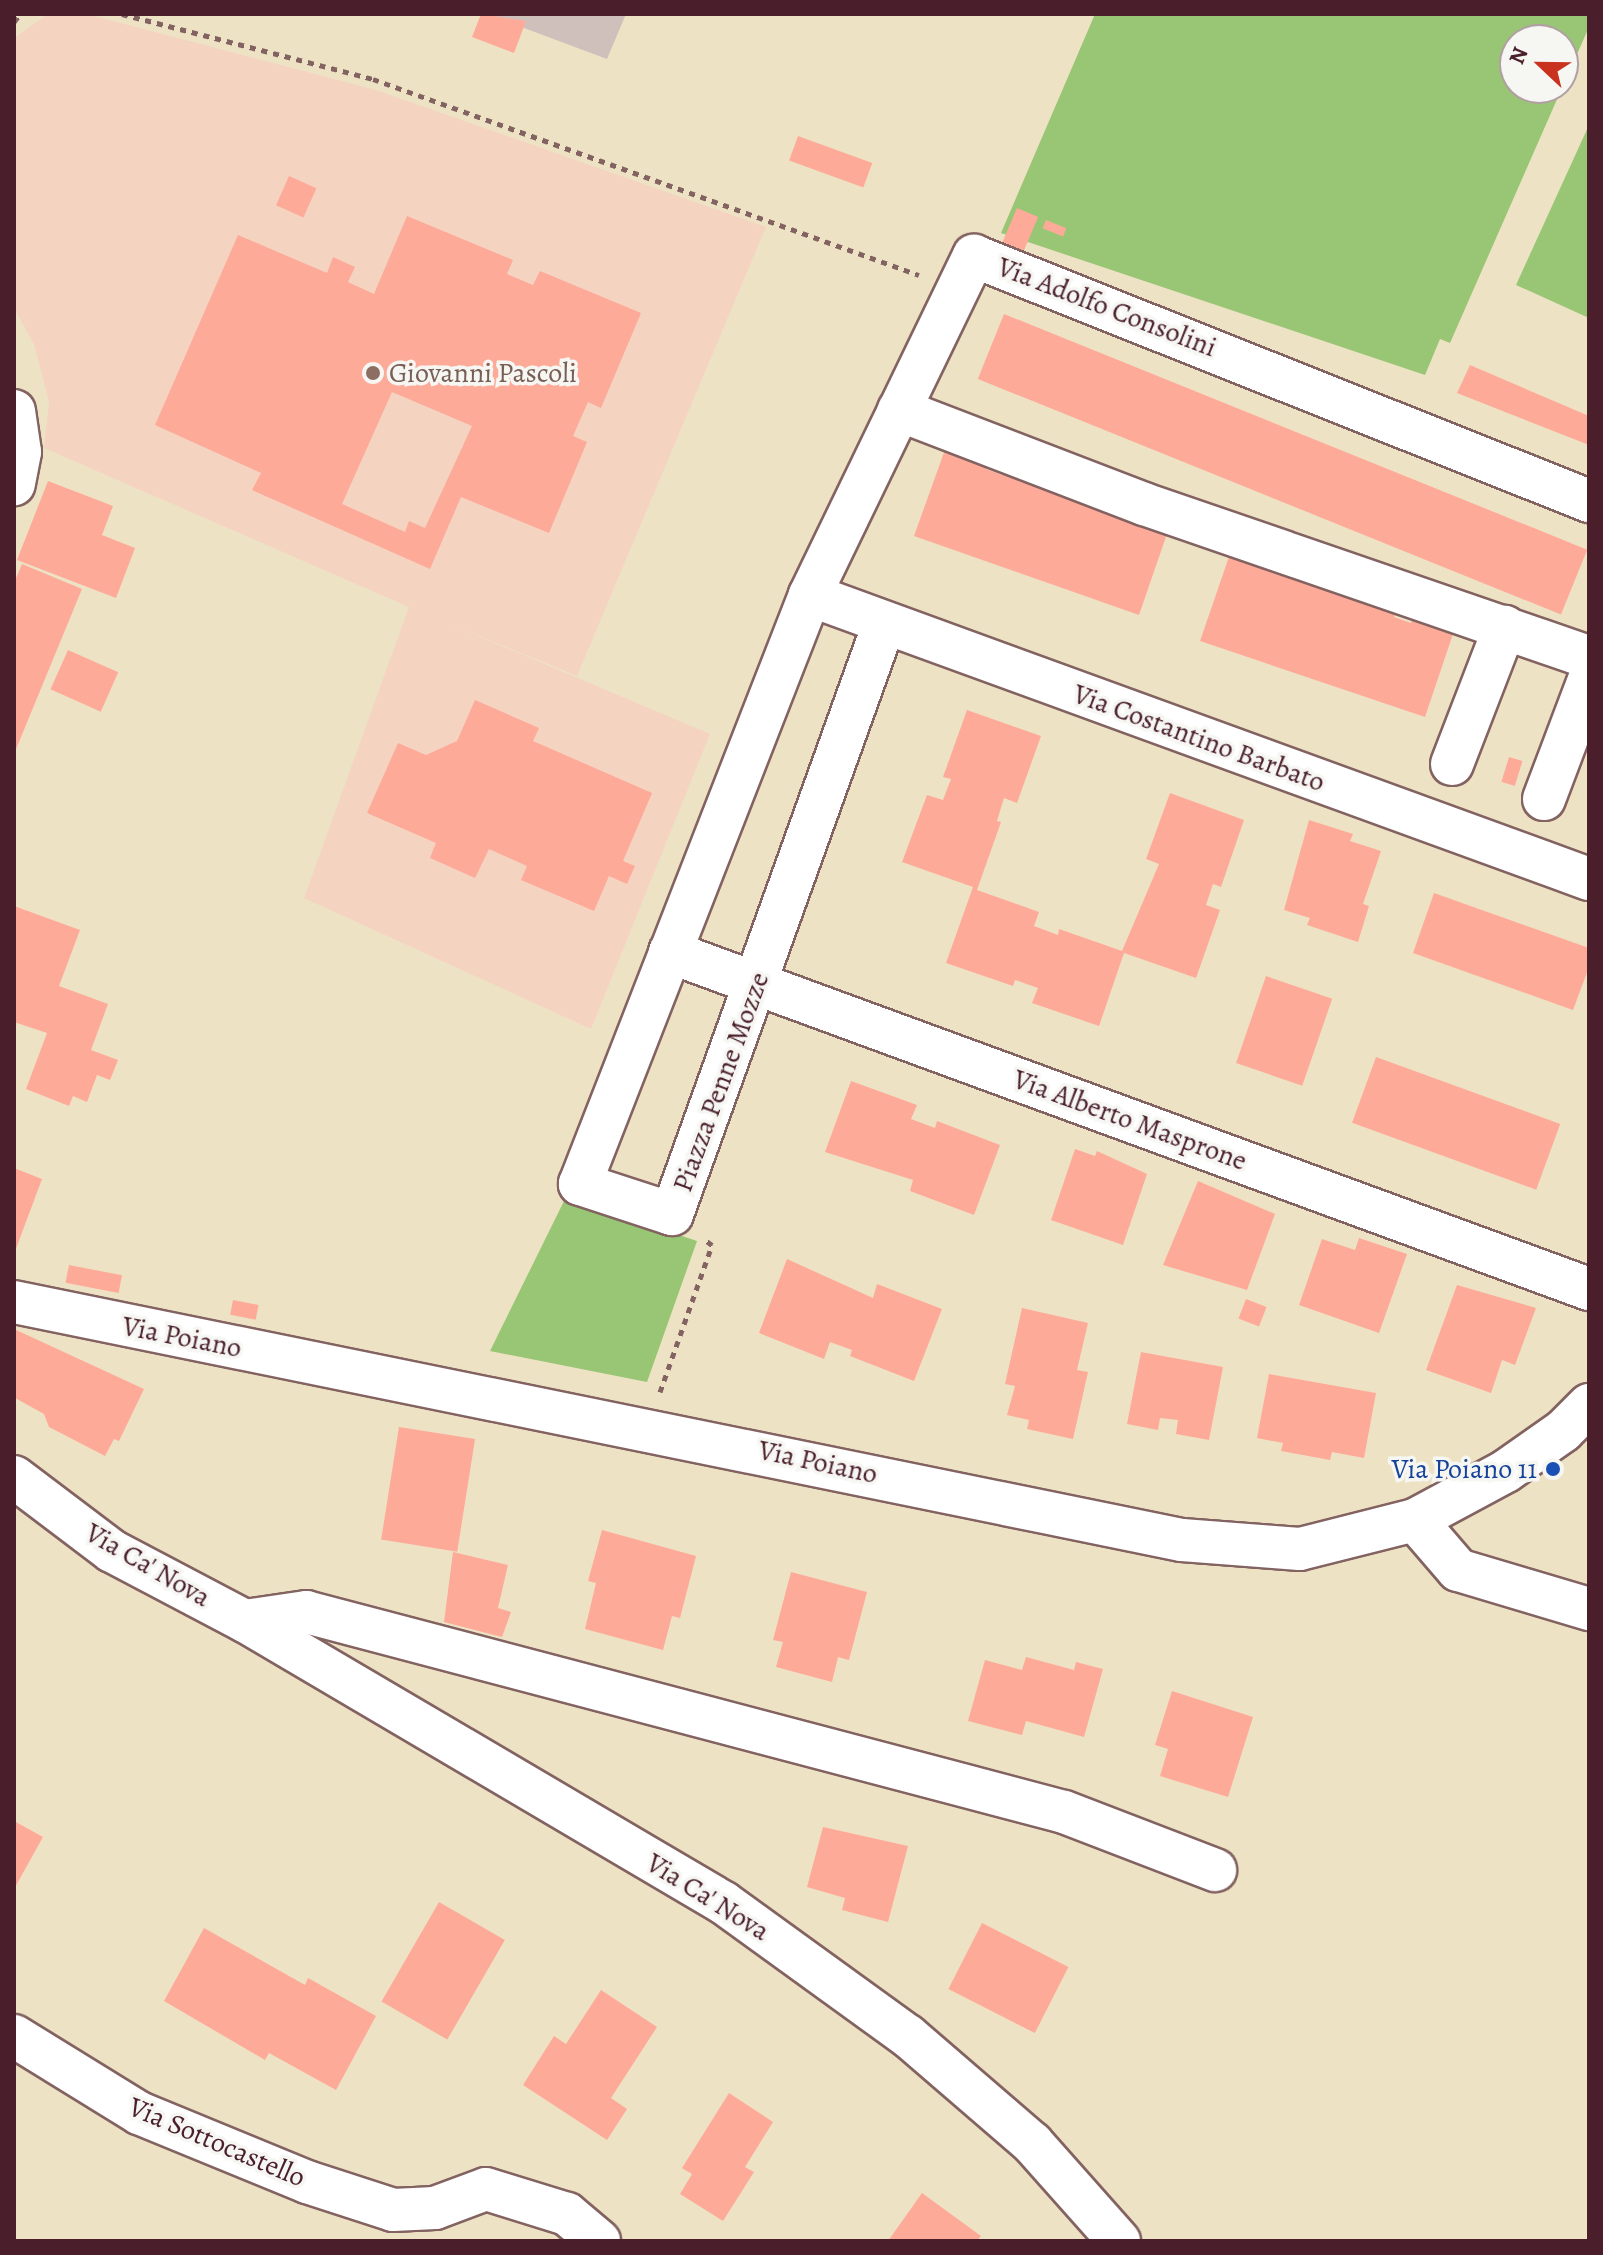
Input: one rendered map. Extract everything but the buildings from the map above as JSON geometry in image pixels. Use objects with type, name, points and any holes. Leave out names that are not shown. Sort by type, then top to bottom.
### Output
[{"type":"street","name":"Via Adolfo Consolini","points":[[810,595],[974,256],[1589,501]]},
{"type":"street","points":[[899,410],[1144,504],[1589,657]]},
{"type":"street","points":[[14,411],[20,452],[14,484]]},
{"type":"street","name":"Via Costantino Barbato","points":[[810,595],[1589,879]]},
{"type":"street","name":"Piazza Penne Mozze","points":[[810,595],[580,1184],[672,1214],[884,624]]},
{"type":"street","points":[[1452,764],[1505,627]]},
{"type":"street","points":[[1544,799],[1589,680]]},
{"type":"street","name":"Via Alberto Masprone","points":[[670,952],[1589,1289]]},
{"type":"street","name":"Via Poiano","points":[[14,1302],[648,1427],[1182,1540],[1300,1549],[1415,1520],[1506,1471],[1563,1431],[1589,1405]]},
{"type":"street","name":"Via Ca' Nova","points":[[14,1477],[112,1551],[245,1621],[724,1903],[908,2036],[1032,2143],[1119,2241]]},
{"type":"street","points":[[1415,1520],[1458,1570],[1589,1609]]},
{"type":"street","points":[[245,1621],[306,1612],[363,1626],[1064,1812],[1215,1870]]},
{"type":"street","name":"Via Sottocastello","points":[[14,2036],[153,2119],[307,2182],[430,2225],[486,2189],[567,2214],[599,2241]]},
{"type":"path","points":[[14,22],[20,14]]},
{"type":"path","points":[[122,14],[373,79],[958,289]]},
{"type":"path","points":[[648,1427],[712,1245],[672,1214]]},
{"type":"shaded area","name":"Giovanni Pascoli","points":[[48,14],[90,15],[376,90],[766,227],[577,676],[438,619],[710,734],[591,1029],[304,898],[409,607],[44,448],[49,402],[34,344],[14,308],[14,38]]},
{"type":"shaded area","points":[[487,14],[626,14],[607,59]]},
{"type":"green space","points":[[1095,14],[1589,14],[1589,27],[1579,50],[1579,24],[1499,24],[1499,104],[1555,104],[1450,343],[1440,339],[1425,375],[1001,233]]},
{"type":"green space","points":[[1589,125],[1589,318],[1516,285]]},
{"type":"green space","points":[[566,1197],[697,1241],[647,1382],[490,1351]]},
{"type":"place","name":"Giovanni Pascoli","points":[[373,373]]},
{"type":"place","name":"Via Poiano 11","points":[[1553,1469]]}]
